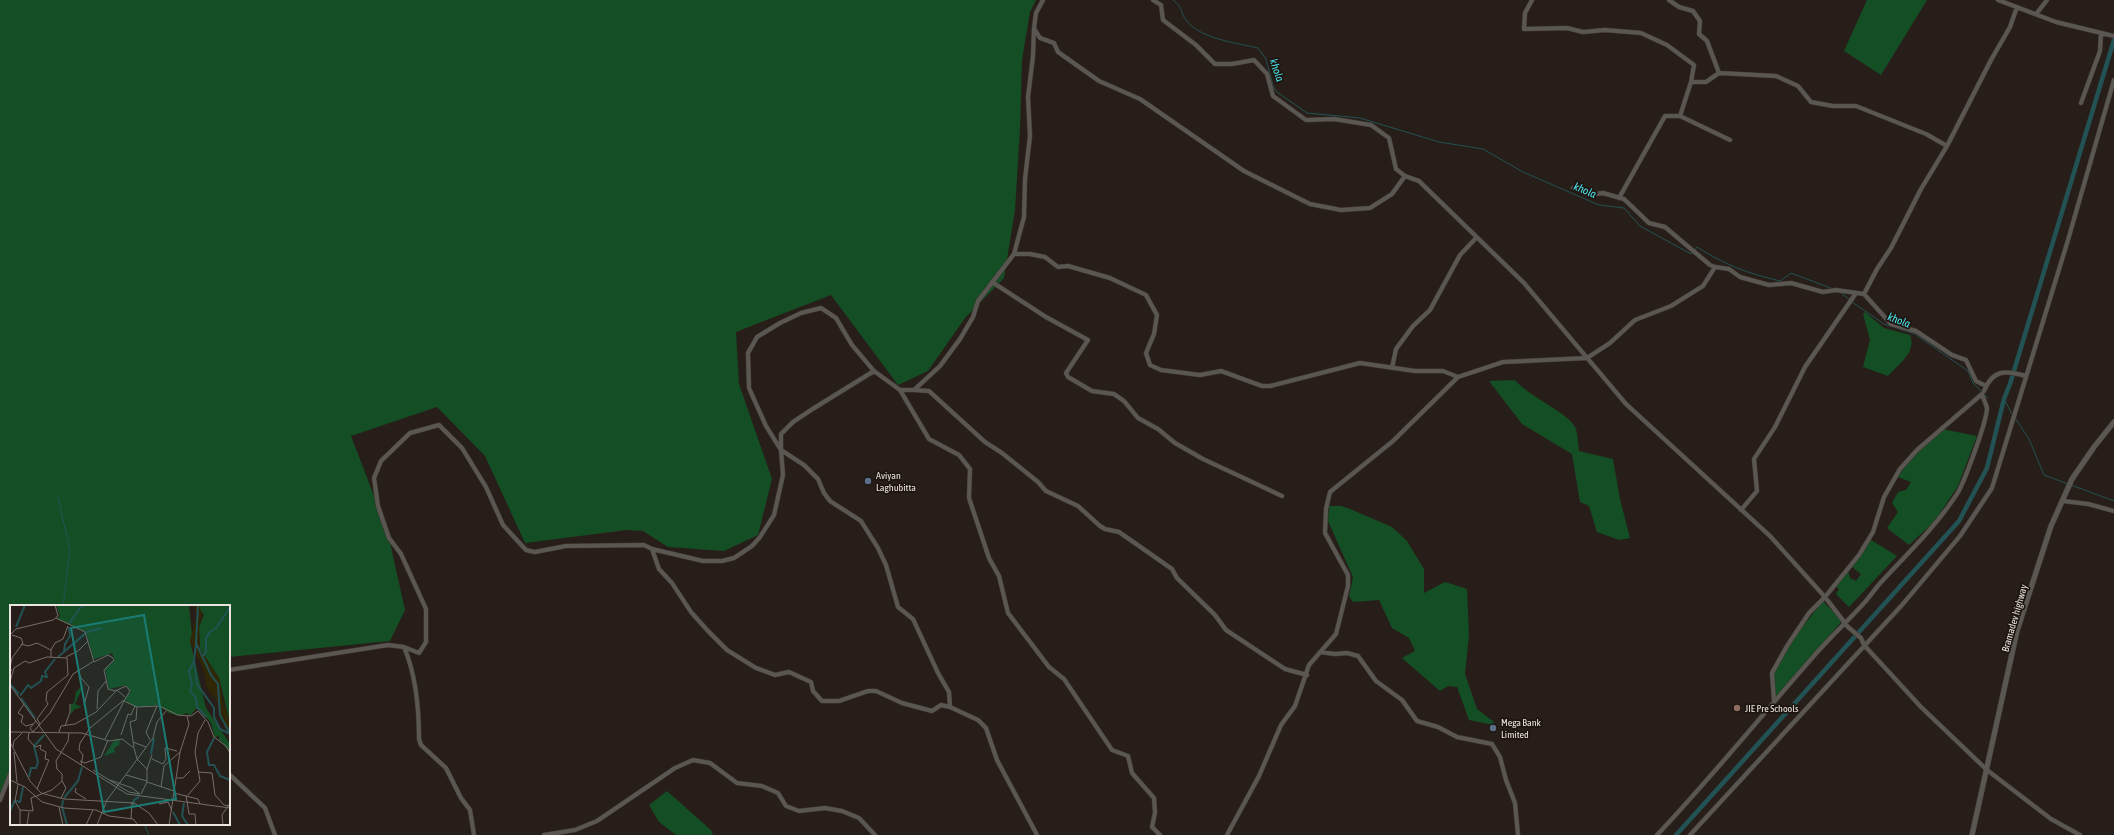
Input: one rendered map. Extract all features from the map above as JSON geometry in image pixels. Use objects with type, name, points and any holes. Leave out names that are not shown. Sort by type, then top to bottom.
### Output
[{"type":"street","points":[[914,390],[940,366],[960,339],[973,317],[978,300],[1014,254],[1024,217],[1025,179],[1030,136],[1028,97],[1034,28],[1036,13],[1043,0]]},
{"type":"street","points":[[1154,0],[1161,5],[1163,20],[1196,45],[1215,64],[1232,64],[1254,60],[1267,74],[1273,96],[1306,120],[1334,118],[1371,125],[1389,138],[1396,170],[1405,176],[1419,181],[1524,283],[1626,404],[1770,536],[1825,597],[1848,627],[1861,638],[1864,645],[1921,707],[1987,770],[2052,819],[2080,835]]},
{"type":"street","points":[[1532,0],[1525,13],[1524,29],[1567,28],[1583,32],[1605,30],[1641,33],[1667,45],[1694,65],[1691,82],[1680,116]]},
{"type":"street","points":[[1669,0],[1679,7],[1694,11],[1700,20],[1699,34],[1710,46],[1719,73]]},
{"type":"street","points":[[1998,0],[2037,13],[2056,22],[2114,36]]},
{"type":"street","points":[[2037,13],[2047,0]]},
{"type":"street","points":[[1864,294],[1906,220],[1934,165],[1947,146],[2010,27],[2017,7]]},
{"type":"street","points":[[1034,28],[1040,38],[1054,43],[1058,52],[1099,81],[1117,87],[1140,99],[1244,171],[1310,204],[1341,210],[1370,208],[1392,194],[1405,176]]},
{"type":"street","points":[[2081,103],[2100,51],[2102,33]]},
{"type":"street","points":[[1691,82],[1706,82],[1719,73],[1776,76],[1798,86],[1811,102],[1833,106],[1856,106],[1926,134],[1947,146]]},
{"type":"street","points":[[1690,835],[1902,605],[1960,536],[1992,488],[2081,198],[2114,80]]},
{"type":"street","points":[[1619,198],[1665,116],[1680,116],[1730,140]]},
{"type":"street","points":[[1573,188],[1589,195],[1603,193],[1624,200],[1649,223],[1665,228],[1710,265],[1729,270],[1740,277],[1769,285],[1791,283],[1823,292],[1836,290],[1864,294],[1891,324],[1916,331],[1952,355],[1966,360],[1976,381],[1986,386]]},
{"type":"street","points":[[1392,368],[1396,349],[1413,326],[1430,310],[1460,255],[1476,238]]},
{"type":"street","points":[[1014,254],[1030,254],[1044,257],[1058,267],[1068,266],[1110,278],[1146,295],[1154,310],[1157,320],[1154,334],[1146,353],[1147,361],[1150,365],[1161,370],[1200,376],[1221,371],[1262,386],[1270,386],[1360,363],[1392,368],[1443,371],[1458,377]]},
{"type":"street","points":[[1227,835],[1259,776],[1281,725],[1295,706],[1307,675],[1309,665],[1336,634],[1348,586],[1348,575],[1325,533],[1326,509],[1330,492],[1393,441],[1458,377],[1503,362],[1587,358],[1610,343],[1635,320],[1671,306],[1703,286],[1715,267]]},
{"type":"street","points":[[992,282],[1046,317],[1088,340],[1071,363],[1066,373],[1068,378],[1092,391],[1114,394],[1124,401],[1138,418],[1158,429],[1182,447],[1210,463],[1282,496]]},
{"type":"street","points":[[1741,510],[1757,491],[1754,459],[1775,427],[1805,368],[1856,293]]},
{"type":"street","points":[[950,707],[949,692],[938,673],[913,619],[898,607],[886,565],[878,548],[861,521],[830,502],[818,479],[804,465],[781,450],[766,426],[749,388],[748,353],[757,337],[787,320],[821,308],[836,318],[852,345],[874,371],[900,390],[929,439],[959,455],[970,469],[969,498],[989,558],[999,576],[1008,613],[1050,667],[1064,679],[1112,750],[1128,756],[1132,773],[1154,798],[1155,813],[1152,827],[1160,835]]},
{"type":"street","points":[[230,670],[388,645],[404,647],[419,653],[426,642],[426,609],[401,554],[389,538],[378,506],[374,478],[382,461],[410,433],[439,425],[462,448],[486,487],[503,525],[526,550],[535,552],[566,546],[619,544],[644,545],[652,549],[703,561],[722,561],[734,558],[752,546],[774,515],[783,474],[781,434],[793,422],[874,371]]},
{"type":"street","points":[[1984,391],[1986,386],[1995,376],[2007,371],[2026,376]]},
{"type":"street","points":[[900,390],[929,391],[985,442],[1002,453],[1033,478],[1046,491],[1078,506],[1100,526],[1105,529],[1119,532],[1172,569],[1177,578],[1215,615],[1226,630],[1285,669],[1307,675]]},
{"type":"street","points":[[1657,835],[1845,622],[1883,580],[1923,540],[1958,493],[1969,469],[1987,409],[1982,394],[1923,444],[1900,469],[1884,497],[1873,532],[1859,555],[1825,597],[1809,613],[1787,646],[1772,673],[1774,701]]},
{"type":"street","name":"Bramadev highway","points":[[1972,835],[2017,631],[2051,526],[2072,479],[2094,447],[2114,422]]},
{"type":"street","points":[[2063,501],[2088,504],[2114,511]]},
{"type":"street","points":[[652,549],[659,568],[672,583],[691,612],[727,650],[756,668],[775,675],[789,672],[811,682],[813,691],[822,701],[839,701],[868,691],[876,691],[902,703],[932,711],[941,705],[950,707],[978,720],[986,728],[997,760],[1037,835]]},
{"type":"street","points":[[404,647],[413,675],[417,696],[419,740],[421,745],[446,768],[461,798],[470,810],[474,835]]},
{"type":"street","points":[[1320,652],[1335,654],[1348,653],[1358,656],[1376,681],[1402,700],[1417,721],[1438,727],[1456,737],[1492,744],[1500,756],[1506,780],[1515,803],[1518,835]]},
{"type":"street","points":[[544,835],[575,830],[597,821],[675,768],[694,760],[710,762],[737,783],[762,786],[778,793],[786,806],[799,811],[825,808],[842,811],[859,818],[875,835]]},
{"type":"street","points":[[0,800],[10,775]]},
{"type":"street","points":[[230,775],[265,808],[275,835]]},
{"type":"green space","points":[[0,0],[1036,0],[1030,12],[1022,60],[1020,129],[1015,210],[1004,278],[965,318],[928,371],[898,385],[831,295],[736,332],[739,384],[772,479],[758,535],[724,551],[668,547],[643,531],[627,530],[525,543],[485,456],[437,407],[351,436],[378,506],[386,537],[389,538],[405,610],[390,641],[230,657],[230,605],[10,605],[10,778],[0,794]]},
{"type":"green space","points":[[1867,0],[1927,0],[1881,75],[1844,51]]},
{"type":"green space","points":[[1865,312],[1884,328],[1910,335],[1912,341],[1909,352],[1902,362],[1888,376],[1863,367],[1870,340],[1863,314]]},
{"type":"green space","points":[[1515,380],[1530,393],[1558,411],[1572,423],[1577,432],[1579,451],[1613,459],[1620,499],[1630,538],[1619,540],[1597,532],[1589,506],[1580,502],[1572,454],[1522,424],[1489,381]]},
{"type":"green space","points":[[1942,429],[1977,436],[1958,486],[1934,522],[1909,545],[1887,528],[1898,512],[1892,503],[1898,492],[1906,490],[1911,482],[1898,477],[1910,459]]},
{"type":"green space","points":[[1329,506],[1341,506],[1350,509],[1392,527],[1407,541],[1424,569],[1424,593],[1445,582],[1467,589],[1469,635],[1465,674],[1477,709],[1494,722],[1493,725],[1469,720],[1457,687],[1448,686],[1440,691],[1402,658],[1415,651],[1409,638],[1392,628],[1379,600],[1353,602],[1349,596],[1353,577],[1328,521]]},
{"type":"green space","points":[[1871,540],[1897,556],[1849,607],[1836,594],[1839,589],[1835,586],[1848,571],[1850,578],[1856,581],[1861,574],[1852,567]]},
{"type":"green space","points":[[1823,601],[1842,621],[1775,698],[1773,673],[1791,641]]},
{"type":"green space","points":[[667,791],[711,830],[713,835],[676,835],[659,822],[649,805]]},
{"type":"waterway","name":"khola","points":[[1173,0],[1180,7],[1186,20],[1200,32],[1219,39],[1258,48],[1266,59],[1273,86],[1277,92],[1307,113],[1360,118],[1439,142],[1483,149],[1523,172],[1599,205],[1624,208],[1640,226],[1691,254],[1693,252]]},
{"type":"waterway","points":[[1676,835],[1959,521],[1987,468],[2004,399],[2010,384],[2114,40]]},
{"type":"waterway","name":"khola","points":[[1695,250],[1697,247],[1727,264],[1768,278],[1780,281],[1791,273],[1833,289]]},
{"type":"waterway","name":"khola","points":[[1840,292],[1850,300]]},
{"type":"waterway","name":"khola","points":[[1852,302],[1884,324],[1915,334],[1968,371],[1973,383],[1988,398]]},
{"type":"waterway","name":"khola","points":[[2004,399],[2012,414]]},
{"type":"waterway","name":"khola","points":[[2015,418],[2029,439],[2044,475],[2068,484]]},
{"type":"waterway","name":"khola","points":[[2071,485],[2114,501]]},
{"type":"waterway","points":[[58,497],[70,551],[63,605]]},
{"type":"waterway","points":[[144,825],[149,835]]},
{"type":"place","name":"Aviyan Laghubitta","points":[[868,481]]},
{"type":"place","name":"JIE Pre Schools","points":[[1737,708]]},
{"type":"place","name":"Mega Bank Limited","points":[[1493,728]]}]
